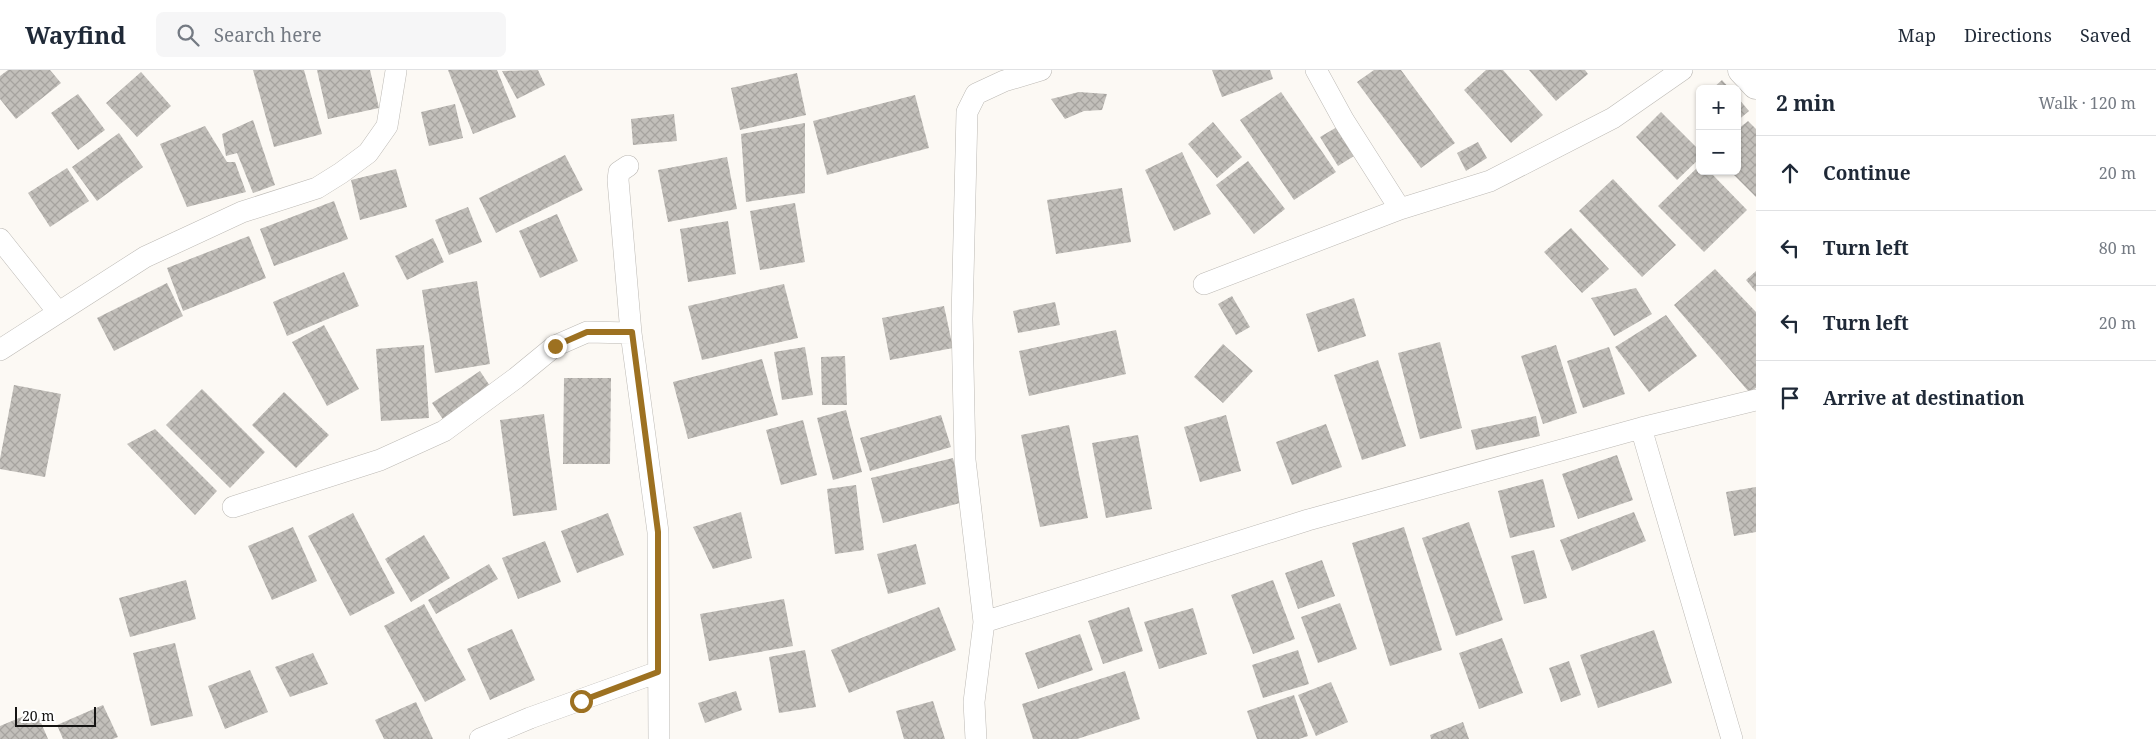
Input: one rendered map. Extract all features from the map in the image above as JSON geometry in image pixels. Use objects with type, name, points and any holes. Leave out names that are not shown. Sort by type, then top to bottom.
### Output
[{"type":"street","points":[[976,739],[974,702],[984,622],[965,460],[962,319],[967,112],[976,94],[1004,80],[1041,70]]},
{"type":"street","points":[[1316,70],[1344,121],[1400,209]]},
{"type":"street","points":[[1204,284],[1400,209],[1490,181],[1613,118],[1682,70]]},
{"type":"street","points":[[1742,70],[1756,85]]},
{"type":"street","points":[[0,350],[145,257],[242,212],[317,188],[368,154],[387,126],[396,71]]},
{"type":"street","points":[[628,166],[619,172],[618,180],[632,332],[658,532],[659,739]]},
{"type":"street","points":[[0,238],[58,312]]},
{"type":"street","points":[[233,507],[380,460],[444,431],[516,378],[555,346],[587,332],[632,332]]},
{"type":"street","points":[[984,622],[1308,520],[1641,428],[1756,400]]},
{"type":"street","points":[[1641,428],[1732,739]]},
{"type":"street","points":[[480,739],[530,718],[658,672]]},
{"type":"building","points":[[8,70],[50,70],[61,83],[16,119],[0,99],[0,76]]},
{"type":"building","points":[[253,70],[304,70],[322,134],[274,147]]},
{"type":"building","points":[[317,70],[370,70],[379,108],[328,119]]},
{"type":"building","points":[[448,70],[497,70],[516,117],[473,134]]},
{"type":"building","points":[[538,70],[545,85],[517,99],[502,71]]},
{"type":"building","points":[[1212,70],[1270,70],[1273,79],[1222,97]]},
{"type":"building","points":[[1374,70],[1401,70],[1455,143],[1421,168],[1357,82]]},
{"type":"building","points":[[1486,70],[1503,70],[1543,115],[1511,143],[1464,90]]},
{"type":"building","points":[[1529,70],[1585,70],[1588,74],[1556,101]]},
{"type":"building","points":[[141,72],[171,106],[137,137],[106,103]]},
{"type":"building","points":[[797,73],[806,115],[740,130],[731,88]]},
{"type":"building","points":[[1722,80],[1726,85],[1716,85]]},
{"type":"building","points":[[1079,92],[1107,94],[1102,110],[1084,111],[1065,119],[1051,99]]},
{"type":"building","points":[[1281,92],[1336,172],[1294,200],[1240,120]]},
{"type":"building","points":[[78,94],[105,130],[78,150],[51,113]]},
{"type":"building","points":[[915,95],[929,148],[827,175],[813,121]]},
{"type":"building","points":[[1741,102],[1749,111],[1741,118]]},
{"type":"building","points":[[455,104],[463,138],[429,146],[421,112]]},
{"type":"building","points":[[1661,112],[1696,147],[1696,162],[1677,180],[1636,137]]},
{"type":"building","points":[[674,114],[677,141],[633,145],[631,119]]},
{"type":"building","points":[[253,120],[275,185],[253,193],[237,153],[226,156],[222,134]]},
{"type":"building","points":[[1748,121],[1756,129],[1756,197],[1734,175],[1741,175],[1741,127]]},
{"type":"building","points":[[1213,122],[1242,157],[1217,178],[1188,144]]},
{"type":"building","points":[[805,123],[805,193],[746,202],[741,134]]},
{"type":"building","points":[[205,126],[227,162],[235,162],[246,192],[187,207],[160,144]]},
{"type":"building","points":[[1337,127],[1354,156],[1338,166],[1320,137]]},
{"type":"building","points":[[119,133],[143,167],[97,201],[72,167]]},
{"type":"building","points":[[1478,142],[1487,158],[1466,171],[1457,153]]},
{"type":"building","points":[[1182,152],[1211,214],[1174,231],[1145,170]]},
{"type":"building","points":[[565,155],[583,190],[496,233],[479,198]]},
{"type":"building","points":[[727,157],[737,209],[668,222],[658,170]]},
{"type":"building","points":[[1248,161],[1285,209],[1254,234],[1216,185]]},
{"type":"building","points":[[67,168],[89,201],[50,227],[28,193]]},
{"type":"building","points":[[396,169],[407,207],[360,220],[351,180]]},
{"type":"building","points":[[1696,169],[1696,175],[1713,175],[1747,210],[1704,252],[1658,206]]},
{"type":"building","points":[[1613,179],[1676,245],[1642,277],[1579,211]]},
{"type":"building","points":[[1122,188],[1131,242],[1056,254],[1047,200]]},
{"type":"building","points":[[334,201],[348,239],[274,266],[260,229]]},
{"type":"building","points":[[795,203],[805,262],[760,270],[750,211]]},
{"type":"building","points":[[468,207],[482,242],[449,255],[435,220]]},
{"type":"building","points":[[557,214],[578,261],[540,278],[519,231]]},
{"type":"building","points":[[728,221],[736,274],[688,282],[680,229]]},
{"type":"building","points":[[1571,228],[1609,269],[1582,293],[1544,252]]},
{"type":"building","points":[[249,236],[266,278],[183,311],[167,268]]},
{"type":"building","points":[[433,238],[444,262],[407,280],[395,256]]},
{"type":"building","points":[[1715,269],[1756,312],[1756,388],[1749,392],[1674,305]]},
{"type":"building","points":[[1756,271],[1756,292],[1746,280]]},
{"type":"building","points":[[344,272],[359,306],[287,336],[273,302]]},
{"type":"building","points":[[477,281],[490,364],[435,373],[422,290]]},
{"type":"building","points":[[167,283],[183,316],[114,351],[97,318]]},
{"type":"building","points":[[784,284],[798,338],[702,360],[688,306]]},
{"type":"building","points":[[1636,288],[1652,314],[1614,336],[1591,298]]},
{"type":"building","points":[[1232,296],[1250,327],[1236,335],[1218,304]]},
{"type":"building","points":[[1354,298],[1366,336],[1318,352],[1306,314]]},
{"type":"building","points":[[1055,302],[1060,325],[1018,333],[1013,311]]},
{"type":"building","points":[[944,306],[953,348],[890,360],[882,318]]},
{"type":"building","points":[[1666,315],[1697,356],[1649,392],[1615,347]]},
{"type":"building","points":[[324,325],[359,389],[327,406],[292,342]]},
{"type":"building","points":[[1116,330],[1126,374],[1029,396],[1019,351]]},
{"type":"building","points":[[1440,342],[1462,428],[1420,439],[1398,353]]},
{"type":"building","points":[[1223,344],[1253,371],[1223,403],[1194,377]]},
{"type":"building","points":[[424,345],[429,418],[381,421],[376,349]]},
{"type":"building","points":[[1556,345],[1577,413],[1543,424],[1521,356]]},
{"type":"building","points":[[805,347],[813,395],[782,400],[774,352]]},
{"type":"building","points":[[1609,347],[1625,394],[1583,408],[1567,361]]},
{"type":"building","points":[[845,356],[847,405],[822,405],[821,357]]},
{"type":"building","points":[[762,359],[778,415],[688,439],[673,382]]},
{"type":"building","points":[[1378,360],[1406,446],[1362,460],[1334,375]]},
{"type":"building","points":[[480,371],[492,389],[444,421],[432,403]]},
{"type":"building","points":[[564,378],[611,378],[610,464],[563,464]]},
{"type":"building","points":[[14,385],[61,394],[45,477],[0,469],[0,459]]},
{"type":"building","points":[[202,389],[265,452],[230,488],[166,425]]},
{"type":"building","points":[[284,392],[329,435],[296,468],[252,425]]},
{"type":"building","points":[[846,410],[862,472],[833,480],[817,418]]},
{"type":"building","points":[[544,414],[557,510],[513,516],[500,420]]},
{"type":"building","points":[[941,415],[951,447],[870,471],[860,438]]},
{"type":"building","points":[[1226,415],[1241,471],[1200,482],[1184,427]]},
{"type":"building","points":[[1536,416],[1540,436],[1476,450],[1471,430]]},
{"type":"building","points":[[803,420],[817,475],[781,485],[766,430]]},
{"type":"building","points":[[1326,424],[1342,467],[1292,485],[1276,442]]},
{"type":"building","points":[[1069,425],[1088,518],[1040,527],[1021,435]]},
{"type":"building","points":[[155,429],[217,491],[195,515],[127,444]]},
{"type":"building","points":[[1138,435],[1152,509],[1106,518],[1092,443]]},
{"type":"building","points":[[1617,455],[1633,500],[1578,519],[1562,474]]},
{"type":"building","points":[[953,458],[964,502],[883,523],[871,478]]},
{"type":"building","points":[[1543,479],[1555,527],[1510,538],[1498,491]]},
{"type":"building","points":[[856,485],[864,550],[835,554],[827,489]]},
{"type":"building","points":[[1756,487],[1756,532],[1734,536],[1726,492]]},
{"type":"building","points":[[741,512],[752,558],[713,569],[693,527]]},
{"type":"building","points":[[1634,512],[1646,541],[1572,571],[1560,540]]},
{"type":"building","points":[[353,513],[395,593],[350,616],[308,536]]},
{"type":"building","points":[[608,513],[624,555],[577,573],[561,531]]},
{"type":"building","points":[[1469,522],[1503,620],[1456,636],[1422,538]]},
{"type":"building","points":[[293,527],[317,581],[272,600],[248,546]]},
{"type":"building","points":[[1404,527],[1442,650],[1390,666],[1352,543]]},
{"type":"building","points":[[424,535],[450,578],[411,602],[385,559]]},
{"type":"building","points":[[545,541],[561,582],[518,599],[502,558]]},
{"type":"building","points":[[916,544],[926,584],[888,594],[877,554]]},
{"type":"building","points":[[1534,550],[1547,598],[1524,604],[1511,556]]},
{"type":"building","points":[[1322,560],[1335,596],[1298,609],[1285,573]]},
{"type":"building","points":[[489,564],[498,579],[436,614],[428,600]]},
{"type":"building","points":[[186,580],[196,619],[130,637],[119,598]]},
{"type":"building","points":[[1273,580],[1295,639],[1253,654],[1231,595]]},
{"type":"building","points":[[784,599],[793,646],[709,661],[700,614]]},
{"type":"building","points":[[1340,603],[1357,649],[1318,663],[1301,617]]},
{"type":"building","points":[[424,604],[466,680],[425,702],[384,626]]},
{"type":"building","points":[[939,607],[956,650],[849,693],[831,650]]},
{"type":"building","points":[[1129,607],[1143,651],[1103,664],[1088,621]]},
{"type":"building","points":[[1193,608],[1207,654],[1159,669],[1144,622]]},
{"type":"building","points":[[512,629],[535,680],[490,700],[467,649]]},
{"type":"building","points":[[1654,630],[1672,683],[1598,708],[1580,655]]},
{"type":"building","points":[[1080,634],[1093,670],[1038,689],[1025,653]]},
{"type":"building","points":[[1502,638],[1523,693],[1479,709],[1459,653]]},
{"type":"building","points":[[175,643],[193,716],[151,726],[133,653]]},
{"type":"building","points":[[805,650],[816,707],[779,713],[769,657]]},
{"type":"building","points":[[1298,650],[1309,684],[1263,698],[1252,665]]},
{"type":"building","points":[[313,653],[328,684],[290,697],[275,667]]},
{"type":"building","points":[[1569,661],[1581,695],[1561,702],[1549,668]]},
{"type":"building","points":[[250,670],[268,712],[225,729],[208,686]]},
{"type":"building","points":[[1125,671],[1140,719],[1077,739],[1033,739],[1022,704]]},
{"type":"building","points":[[1331,682],[1348,722],[1316,736],[1298,695]]},
{"type":"building","points":[[736,691],[742,710],[705,723],[698,703]]},
{"type":"building","points":[[1294,695],[1308,736],[1299,739],[1257,739],[1247,711]]},
{"type":"building","points":[[933,701],[945,739],[904,739],[896,711]]},
{"type":"building","points":[[416,702],[433,739],[384,739],[375,720]]},
{"type":"building","points":[[103,705],[118,737],[113,739],[63,739],[57,725]]},
{"type":"building","points":[[36,711],[48,739],[0,739],[0,726]]},
{"type":"building","points":[[1463,722],[1469,739],[1431,739],[1430,735]]},
{"type":"route","points":[[555,346],[587,332],[632,332],[658,532],[658,672],[581,701]]}]
